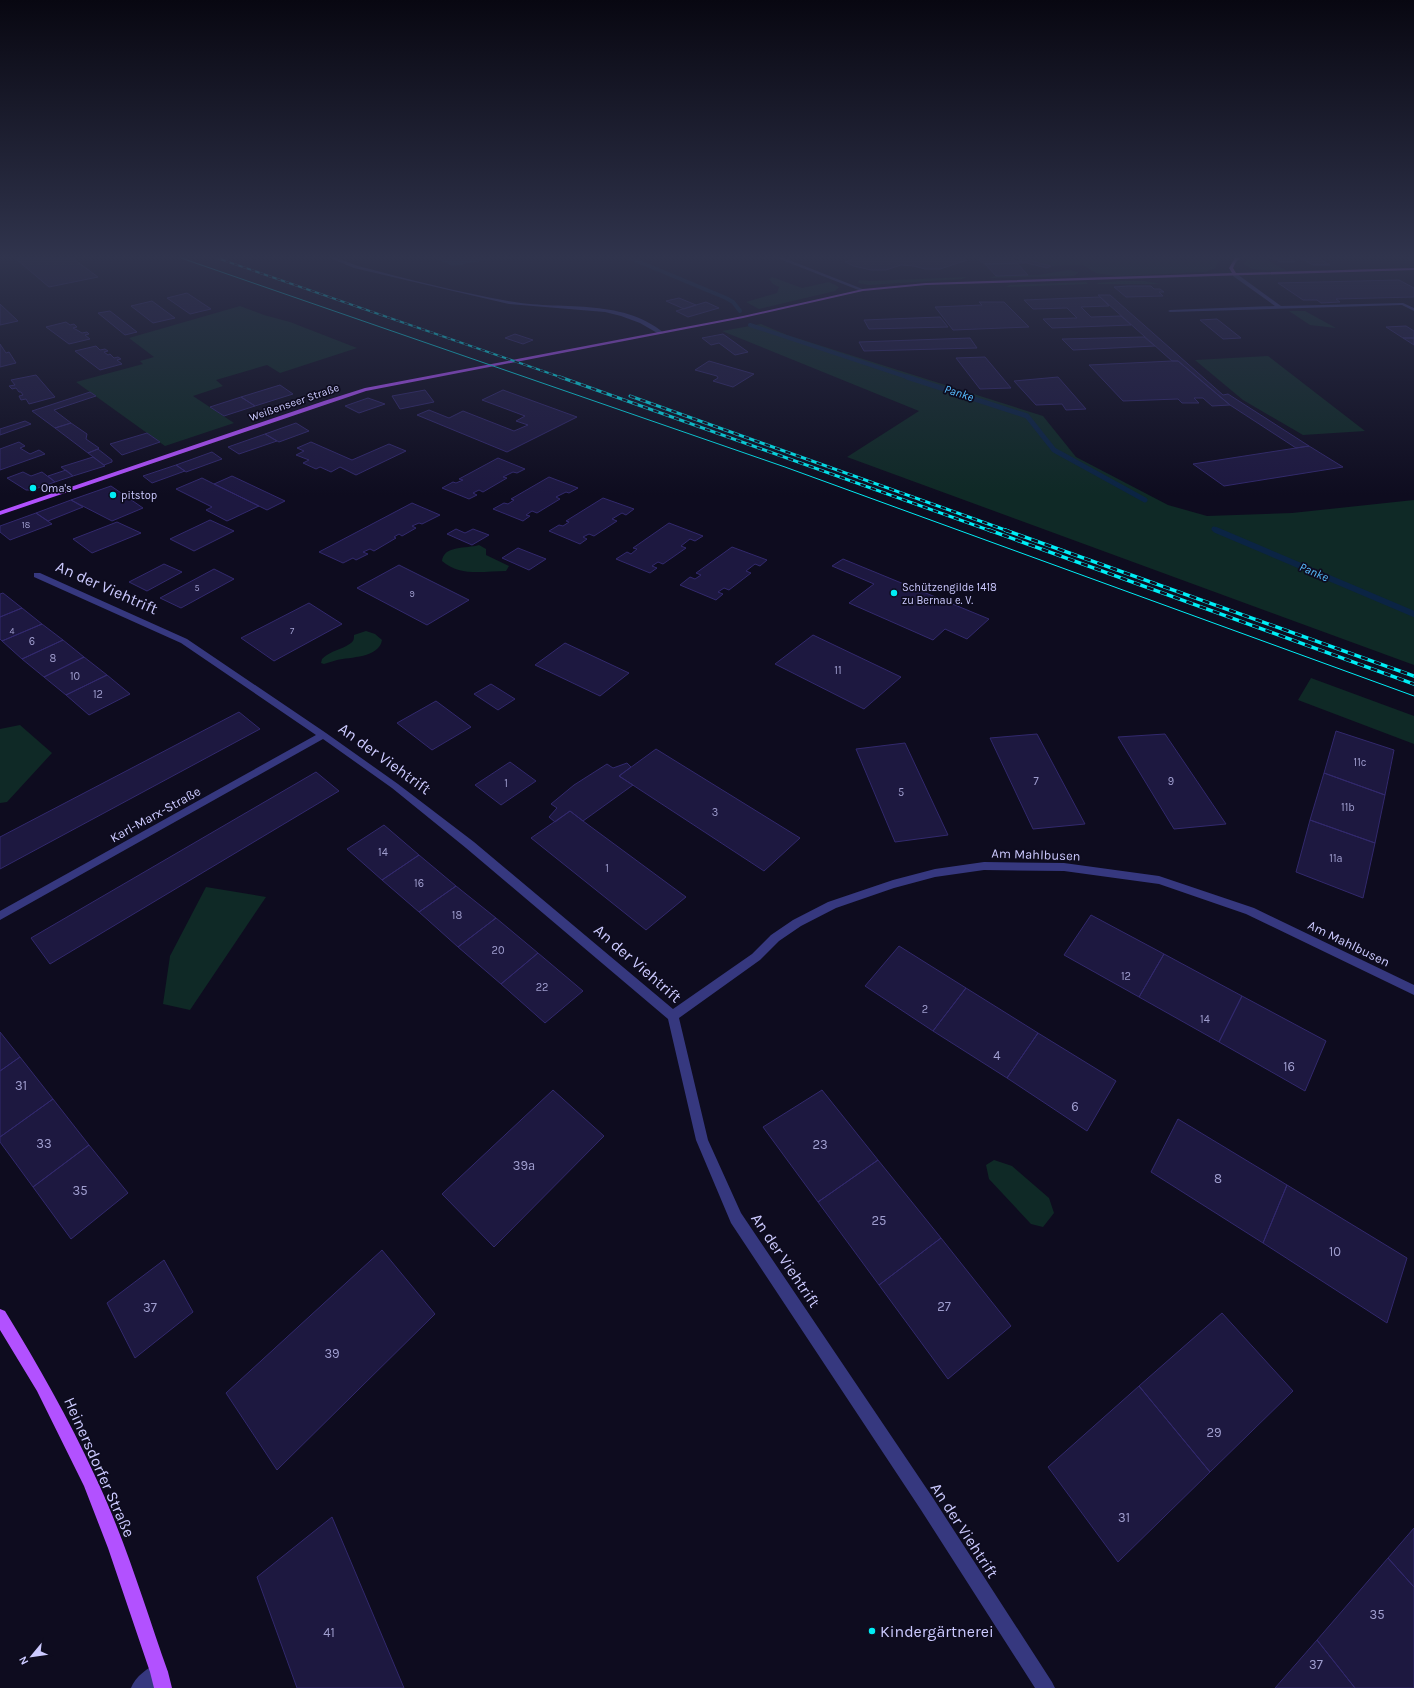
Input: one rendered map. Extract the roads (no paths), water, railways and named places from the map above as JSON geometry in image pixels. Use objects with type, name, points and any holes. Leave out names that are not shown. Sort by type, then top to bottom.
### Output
[{"type":"main road","name":"Weißenseer Straße","points":[[1,511],[347,395],[642,337]]},
{"type":"main road","name":"Heinersdorfer Straße","points":[[0,1316],[42,1386],[90,1482],[116,1548],[161,1680]]},
{"type":"street","name":"An der Viehtrift","points":[[37,575],[184,641],[323,735],[395,786],[470,845],[673,1016],[702,1140],[736,1218],[1046,1688]]},
{"type":"street","name":"Karl-Marx-Straße","points":[[0,916],[288,753],[323,735]]},
{"type":"street","name":"Am Mahlbusen","points":[[673,1016],[756,958],[775,938],[797,923],[832,905],[892,884],[935,873],[984,866],[1064,867],[1159,880],[1250,911],[1414,990]]},
{"type":"street","points":[[140,1688],[161,1680]]},
{"type":"waterway","name":"Panke","points":[[786,337],[910,378]]},
{"type":"waterway","name":"Panke","points":[[907,377],[1027,416],[1054,450],[1145,500]]},
{"type":"waterway","name":"Panke","points":[[1216,530],[1414,614]]},
{"type":"tram line","points":[[409,337],[785,467],[1414,696]]},
{"type":"railway","points":[[444,337],[563,378]]},
{"type":"railway","points":[[560,377],[991,531]]},
{"type":"railway","points":[[630,396],[1008,531]]},
{"type":"railway","points":[[989,530],[1414,684]]},
{"type":"railway","points":[[1005,530],[1414,676]]},
{"type":"place","name":"Oma's","points":[[33,488]]},
{"type":"place","name":"pitstop","points":[[113,495]]},
{"type":"place","name":"Schützengilde 1418 zu Bernau e. V.","points":[[894,593]]},
{"type":"place","name":"Kindergärtnerei","points":[[872,1631]]}]
